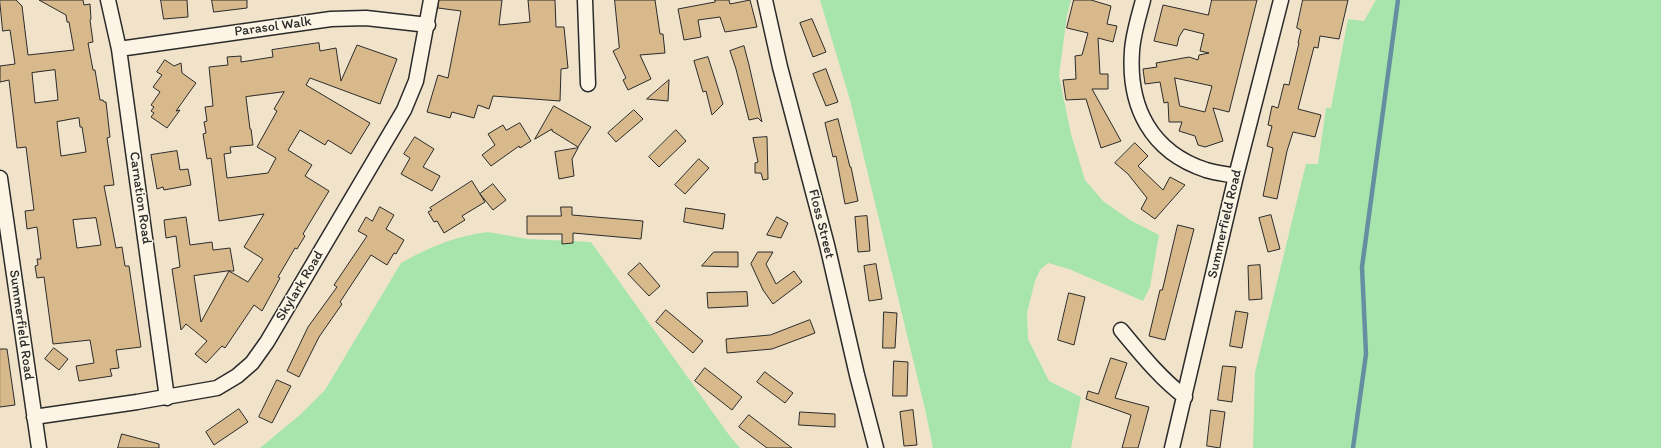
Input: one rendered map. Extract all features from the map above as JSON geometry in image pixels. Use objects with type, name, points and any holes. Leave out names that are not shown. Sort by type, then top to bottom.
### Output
[{"type":"street","name":"Carnation Road","points":[[108,0],[119,50],[167,398]]},
{"type":"street","name":"Skylark Road","points":[[34,417],[167,398],[217,388],[252,363],[404,110],[416,81],[432,0]]},
{"type":"street","points":[[585,0],[588,84]]},
{"type":"street","name":"Floss Street","points":[[765,0],[780,67],[827,245],[857,375],[876,448]]},
{"type":"street","points":[[1143,0],[1132,49],[1131,64],[1133,91],[1141,115],[1161,145],[1171,152],[1194,165],[1207,170],[1236,176]]},
{"type":"street","name":"Summerfield Road","points":[[1172,448],[1236,176],[1281,0]]},
{"type":"street","name":"Parasol Walk","points":[[119,50],[331,19],[366,18],[428,25]]},
{"type":"street","name":"Summerfield Road","points":[[0,178],[39,448]]},
{"type":"street","points":[[1121,330],[1158,373],[1185,397]]},
{"type":"green space","points":[[820,0],[1071,0],[1067,15],[1059,76],[1071,134],[1085,180],[1103,201],[1130,220],[1159,235],[1150,287],[1143,301],[1069,269],[1048,263],[1040,270],[1035,281],[1027,313],[1028,339],[1049,381],[1081,397],[1071,448],[933,448],[925,409],[850,100]]},
{"type":"green space","points":[[1376,0],[1661,0],[1661,448],[1253,448],[1255,372],[1306,164],[1318,164],[1326,108],[1331,108],[1348,19],[1364,21]]},
{"type":"green space","points":[[488,232],[528,239],[591,242],[729,435],[740,448],[260,448],[301,414],[325,390],[401,263],[422,252],[454,239]]},
{"type":"building","points":[[0,0],[16,0],[22,6],[28,55],[74,50],[69,22],[67,22],[66,15],[39,0],[83,0],[84,5],[90,4],[90,20],[93,42],[88,43],[93,70],[95,70],[100,100],[106,102],[110,137],[107,138],[114,185],[104,186],[116,248],[122,247],[125,266],[129,266],[141,347],[116,350],[119,368],[110,369],[112,376],[79,381],[76,366],[94,363],[90,340],[53,344],[44,277],[37,278],[35,266],[38,265],[37,259],[41,259],[37,227],[27,229],[25,211],[34,210],[26,147],[17,148],[9,80],[0,82],[0,66],[15,64],[10,30],[3,31]],"holes":[[[55,70],[58,100],[35,103],[32,73]],[[79,118],[86,152],[61,156],[57,122]],[[96,218],[101,245],[77,248],[73,220]]]},
{"type":"building","points":[[161,0],[187,0],[188,17],[164,19]]},
{"type":"building","points":[[212,0],[247,0],[247,8],[214,12]]},
{"type":"building","points":[[439,0],[502,0],[499,25],[530,22],[528,0],[555,0],[556,27],[564,27],[568,68],[561,69],[560,101],[493,96],[489,109],[478,105],[474,118],[452,112],[450,118],[427,112],[438,75],[448,78],[461,11],[438,8]]},
{"type":"building","points":[[615,0],[655,0],[660,34],[663,34],[665,53],[640,55],[651,79],[628,90],[623,80],[626,78],[613,51],[619,48]]},
{"type":"building","points":[[715,0],[729,0],[730,4],[750,0],[757,27],[725,32],[720,17],[698,20],[701,37],[684,40],[678,9],[715,2]]},
{"type":"building","points":[[1074,0],[1091,0],[1111,6],[1107,24],[1117,26],[1113,42],[1098,38],[1100,74],[1108,74],[1108,89],[1092,89],[1121,141],[1101,148],[1086,99],[1066,100],[1063,80],[1076,79],[1075,56],[1082,55],[1088,33],[1067,28]]},
{"type":"building","points":[[1212,0],[1257,0],[1229,112],[1213,108],[1223,141],[1205,147],[1198,145],[1195,136],[1179,131],[1182,122],[1169,122],[1168,102],[1164,103],[1160,82],[1145,84],[1143,69],[1157,67],[1156,63],[1189,57],[1198,60],[1199,55],[1209,53],[1200,51],[1204,34],[1184,29],[1179,37],[1177,46],[1154,41],[1163,5],[1208,15]],"holes":[[[1175,78],[1212,86],[1205,112],[1180,106]]]},
{"type":"building","points":[[1303,0],[1348,0],[1339,39],[1320,36],[1318,48],[1314,47],[1298,109],[1321,115],[1315,137],[1293,132],[1287,151],[1277,199],[1263,196],[1273,148],[1267,146],[1272,126],[1268,125],[1272,106],[1278,108],[1284,84],[1289,85],[1299,43],[1301,30],[1297,28]]},
{"type":"building","points":[[812,19],[826,52],[813,57],[800,23]]},
{"type":"building","points":[[319,43],[320,51],[336,48],[341,81],[357,45],[397,59],[380,104],[310,78],[306,85],[370,123],[351,154],[328,140],[325,145],[300,130],[288,150],[312,165],[305,176],[329,191],[303,234],[305,236],[297,249],[295,248],[278,277],[280,278],[262,311],[254,305],[225,348],[222,346],[206,363],[195,354],[207,341],[186,324],[181,330],[172,269],[180,267],[176,236],[166,238],[164,220],[186,217],[190,245],[212,242],[213,250],[230,248],[234,271],[229,271],[248,282],[263,259],[244,247],[264,214],[219,221],[211,158],[207,159],[203,134],[206,133],[204,122],[207,121],[205,107],[213,106],[209,67],[228,65],[227,57],[241,56],[241,62],[273,57],[272,50]],"holes":[[[284,92],[274,109],[277,111],[257,147],[276,158],[268,173],[227,178],[224,154],[231,153],[230,147],[253,145],[246,97]],[[229,271],[201,322],[194,276]]]},
{"type":"building","points":[[744,46],[762,122],[758,118],[749,120],[730,51]]},
{"type":"building","points":[[708,57],[723,104],[712,115],[706,91],[703,92],[694,61]]},
{"type":"building","points":[[165,60],[174,66],[181,63],[182,73],[196,83],[176,111],[180,110],[167,128],[151,117],[154,113],[151,111],[154,107],[151,105],[160,92],[153,87],[162,75],[157,72]]},
{"type":"building","points":[[826,69],[838,102],[826,106],[813,74]]},
{"type":"building","points":[[669,80],[668,101],[647,99]]},
{"type":"building","points":[[554,106],[591,127],[578,147],[552,131],[552,129],[535,139]]},
{"type":"building","points":[[634,110],[643,119],[616,142],[608,133]]},
{"type":"building","points":[[838,119],[851,167],[858,201],[845,204],[836,156],[833,157],[825,123]]},
{"type":"building","points":[[520,123],[531,141],[520,148],[519,146],[491,166],[482,155],[495,145],[488,134],[503,125],[506,130]]},
{"type":"building","points":[[676,130],[686,141],[659,167],[649,157]]},
{"type":"building","points":[[415,137],[434,149],[423,167],[440,176],[432,191],[401,174],[410,158],[404,154]]},
{"type":"building","points":[[767,137],[768,179],[763,180],[761,173],[755,173],[755,163],[758,162],[753,138]]},
{"type":"building","points":[[1135,143],[1148,156],[1138,166],[1163,190],[1170,177],[1185,185],[1155,219],[1141,209],[1147,198],[1128,174],[1115,163]]},
{"type":"building","points":[[578,148],[572,159],[574,176],[559,179],[555,152]]},
{"type":"building","points":[[177,151],[180,170],[188,169],[191,185],[164,190],[163,187],[157,189],[151,155]]},
{"type":"building","points":[[699,159],[709,168],[685,194],[675,185]]},
{"type":"building","points":[[472,181],[485,202],[462,216],[465,220],[444,233],[437,221],[434,222],[428,212],[432,210],[430,208]]},
{"type":"building","points":[[493,184],[506,200],[493,210],[480,194]]},
{"type":"building","points":[[380,207],[394,215],[386,229],[404,240],[396,254],[394,253],[387,265],[371,255],[340,302],[342,304],[319,337],[299,377],[287,371],[308,327],[337,287],[334,285],[367,236],[358,231],[366,217],[372,221]]},
{"type":"building","points":[[561,207],[572,207],[572,215],[643,221],[641,239],[573,233],[573,243],[562,244],[562,234],[527,234],[527,216],[561,216]]},
{"type":"building","points":[[686,208],[725,214],[723,229],[684,222]]},
{"type":"building","points":[[1271,215],[1280,249],[1268,252],[1259,218]]},
{"type":"building","points":[[867,216],[870,251],[858,252],[855,217]]},
{"type":"building","points":[[777,217],[788,223],[781,238],[767,235]]},
{"type":"building","points":[[1178,225],[1194,229],[1165,340],[1149,336]]},
{"type":"building","points":[[714,252],[738,252],[738,267],[702,266]]},
{"type":"building","points":[[758,252],[773,252],[766,264],[776,284],[794,271],[802,282],[773,304],[763,290],[751,264]]},
{"type":"building","points":[[640,263],[660,286],[649,296],[628,274]]},
{"type":"building","points":[[876,264],[882,299],[869,301],[864,266]]},
{"type":"building","points":[[1260,265],[1262,299],[1249,300],[1248,266]]},
{"type":"building","points":[[747,292],[748,306],[708,308],[707,293]]},
{"type":"building","points":[[1069,293],[1085,297],[1074,345],[1058,340]]},
{"type":"building","points":[[666,310],[703,341],[693,353],[656,322]]},
{"type":"building","points":[[1236,311],[1248,313],[1242,348],[1230,346]]},
{"type":"building","points":[[884,312],[897,313],[895,348],[883,348]]},
{"type":"building","points":[[810,320],[815,333],[772,349],[727,353],[726,339],[770,335]]},
{"type":"building","points":[[54,348],[68,359],[59,370],[45,359]]},
{"type":"building","points":[[0,349],[7,349],[15,405],[0,407]]},
{"type":"building","points":[[1111,358],[1127,363],[1115,398],[1149,407],[1138,448],[1122,448],[1131,415],[1086,399],[1088,391],[1098,394]]},
{"type":"building","points":[[894,361],[908,362],[907,396],[893,396]]},
{"type":"building","points":[[1223,366],[1236,367],[1232,402],[1218,400]]},
{"type":"building","points":[[705,368],[742,397],[732,410],[695,381]]},
{"type":"building","points":[[765,372],[793,393],[785,403],[757,382]]},
{"type":"building","points":[[277,380],[291,386],[272,423],[259,417]]},
{"type":"building","points":[[239,409],[248,422],[214,445],[206,432]]},
{"type":"building","points":[[913,410],[917,445],[904,446],[900,412]]},
{"type":"building","points":[[1211,410],[1225,412],[1220,448],[1207,446]]},
{"type":"building","points":[[800,412],[835,414],[835,427],[799,425]]},
{"type":"building","points":[[749,415],[792,448],[767,448],[739,427]]},
{"type":"building","points":[[122,434],[159,444],[159,448],[118,448]]},
{"type":"waterway","points":[[1353,448],[1366,354],[1362,267],[1398,0]]}]
